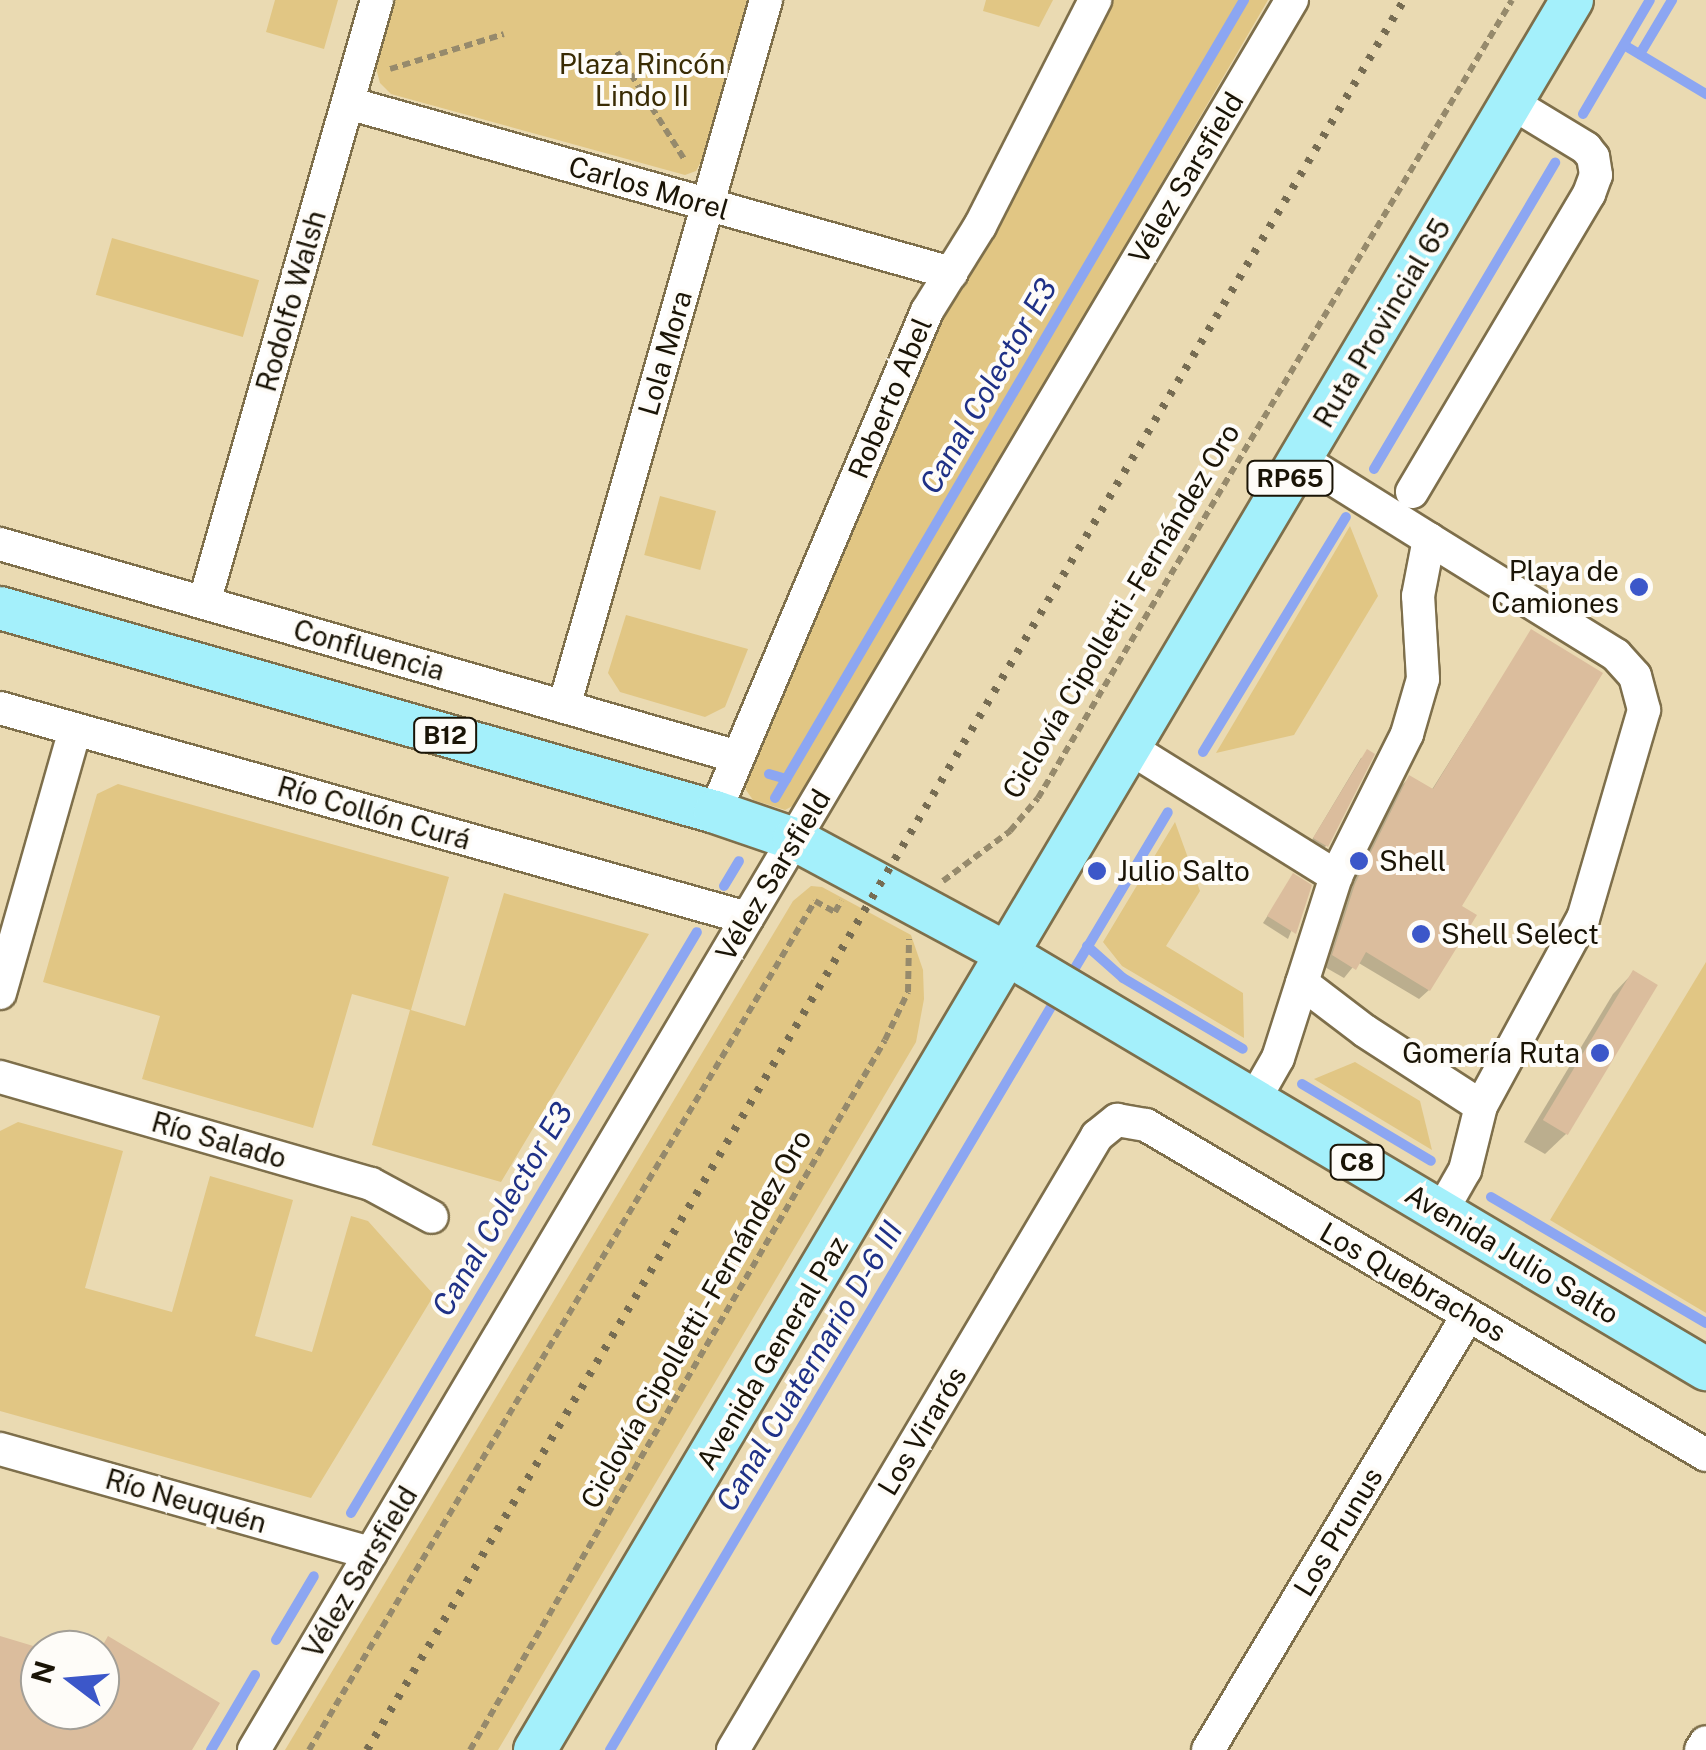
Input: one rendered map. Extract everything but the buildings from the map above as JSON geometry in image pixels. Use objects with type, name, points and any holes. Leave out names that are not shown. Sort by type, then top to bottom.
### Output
[{"type":"main road","name":"Ruta Provincial 65","points":[[1008,955],[1572,0]]},
{"type":"main road","name":"B12","points":[[0,608],[715,812],[794,839],[859,870],[1008,955]]},
{"type":"main road","name":"Avenida Julio Salto","points":[[1008,955],[1706,1369]]},
{"type":"main road","name":"Avenida General Paz","points":[[536,1750],[1008,955]]},
{"type":"street","name":"Rodolfo Walsh","points":[[204,602],[378,0]]},
{"type":"street","name":"Lola Mora","points":[[564,707],[766,0]]},
{"type":"street","name":"Roberto Abel","points":[[715,812],[920,325],[980,226],[1096,0]]},
{"type":"street","name":"Vélez Sarsfield","points":[[254,1750],[1292,0]]},
{"type":"street","name":"Carlos Morel","points":[[348,102],[950,273]]},
{"type":"street","points":[[1412,492],[1589,194],[1596,174],[1596,165],[1586,148],[1512,102]]},
{"type":"street","points":[[1301,460],[1616,655],[1634,676],[1644,710],[1583,918],[1481,1106],[1466,1170],[1441,1212]]},
{"type":"street","points":[[1254,1100],[1278,1058],[1336,876],[1407,734],[1422,678],[1418,596],[1428,538]]},
{"type":"street","name":"Confluencia","points":[[0,544],[738,757]]},
{"type":"street","name":"Río Collón Curá","points":[[0,708],[747,918]]},
{"type":"street","points":[[0,993],[75,730]]},
{"type":"street","points":[[1130,748],[1336,876]]},
{"type":"street","points":[[1302,984],[1364,1031],[1481,1106]]},
{"type":"street","name":"Río Salado","points":[[0,1077],[379,1187],[432,1217]]},
{"type":"street","name":"Los Quebrachos","points":[[1118,1120],[1146,1125],[1706,1455]]},
{"type":"street","name":"Los Virarós","points":[[734,1750],[1097,1136],[1118,1120]]},
{"type":"street","name":"Los Prunus","points":[[1208,1750],[1468,1315]]},
{"type":"street","name":"Río Neuquén","points":[[0,1449],[371,1553]]},
{"type":"street","points":[[1701,1750],[1706,1742]]},
{"type":"path","name":"Ciclovía Cipolletti - Fernández Oro","points":[[470,1750],[885,1040],[908,992],[907,943],[926,908],[942,882],[962,863],[1010,831],[1038,798],[1512,0]]},
{"type":"path","points":[[388,69],[504,34]]},
{"type":"path","points":[[617,52],[684,159]]},
{"type":"path","points":[[671,160],[684,159],[693,150]]},
{"type":"path","points":[[309,1750],[814,901],[835,912],[859,870]]},
{"type":"green space","points":[[275,0],[338,0],[324,49],[266,32]]},
{"type":"green space","name":"Plaza Rincón Lindo II","points":[[395,0],[747,0],[703,158],[696,171],[685,175],[391,94],[380,83],[376,68]]},
{"type":"green space","points":[[986,0],[1053,0],[1039,27],[983,11]]},
{"type":"green space","points":[[1113,0],[1268,0],[802,801],[785,810],[753,800],[746,790],[746,777],[943,313],[972,271]]},
{"type":"green space","points":[[112,238],[259,280],[243,337],[96,295]]},
{"type":"green space","points":[[660,496],[716,511],[700,570],[644,555]]},
{"type":"green space","points":[[1350,526],[1378,596],[1294,735],[1216,753]]},
{"type":"green space","points":[[626,615],[748,649],[725,707],[705,717],[620,692],[608,673]]},
{"type":"green space","points":[[118,784],[449,877],[411,1010],[465,1026],[504,893],[649,934],[501,1182],[372,1145],[410,1010],[352,994],[313,1128],[142,1079],[160,1016],[43,982],[97,794]]},
{"type":"green space","points":[[1175,822],[1200,891],[1166,946],[1243,993],[1244,1038],[1122,966],[1103,942]]},
{"type":"green space","points":[[811,886],[822,887],[911,935],[923,970],[924,999],[916,1042],[498,1750],[285,1750],[793,901]]},
{"type":"green space","points":[[1706,962],[1706,1313],[1550,1220]]},
{"type":"green space","points":[[1355,1062],[1420,1101],[1432,1150],[1314,1079]]},
{"type":"green space","points":[[18,1122],[123,1151],[85,1288],[172,1312],[210,1176],[293,1200],[255,1336],[312,1352],[351,1216],[368,1221],[434,1295],[311,1498],[0,1411],[0,1131]]},
{"type":"waterway","name":"Canal Colector E3","points":[[775,798],[1244,0]]},
{"type":"waterway","name":"Canal Cuaternario D-6 III","points":[[1583,114],[1650,0]]},
{"type":"waterway","points":[[1640,54],[1672,0]]},
{"type":"waterway","points":[[1624,45],[1706,94]]},
{"type":"waterway","name":"Canal Cuaternario D-6 III","points":[[1374,469],[1555,163]]},
{"type":"waterway","name":"Canal Cuaternario D-6 III","points":[[1203,752],[1346,517]]},
{"type":"waterway","points":[[769,774],[786,779]]},
{"type":"waterway","name":"Canal Cuaternario D-6 III","points":[[1072,973],[1168,812]]},
{"type":"waterway","name":"Canal Colector E3","points":[[724,886],[739,861]]},
{"type":"waterway","name":"Canal Colector E3","points":[[351,1513],[697,932]]},
{"type":"waterway","points":[[1087,946],[1123,978],[1243,1049]]},
{"type":"waterway","name":"Canal Cuaternario D-6 III","points":[[610,1750],[1051,1007]]},
{"type":"waterway","points":[[1302,1084],[1431,1161]]},
{"type":"waterway","points":[[1491,1197],[1706,1323]]},
{"type":"waterway","name":"Canal Colector E3","points":[[276,1640],[314,1576]]},
{"type":"waterway","name":"Canal Colector E3","points":[[211,1750],[255,1675]]},
{"type":"railway","points":[[367,1750],[1404,0]]},
{"type":"place","name":"Playa de Camiones","points":[[1639,587]]},
{"type":"place","name":"Shell","points":[[1359,861]]},
{"type":"place","name":"Julio Salto","points":[[1097,871]]},
{"type":"place","name":"Shell Select","points":[[1421,934]]},
{"type":"place","name":"Gomería Ruta","points":[[1600,1053]]}]
